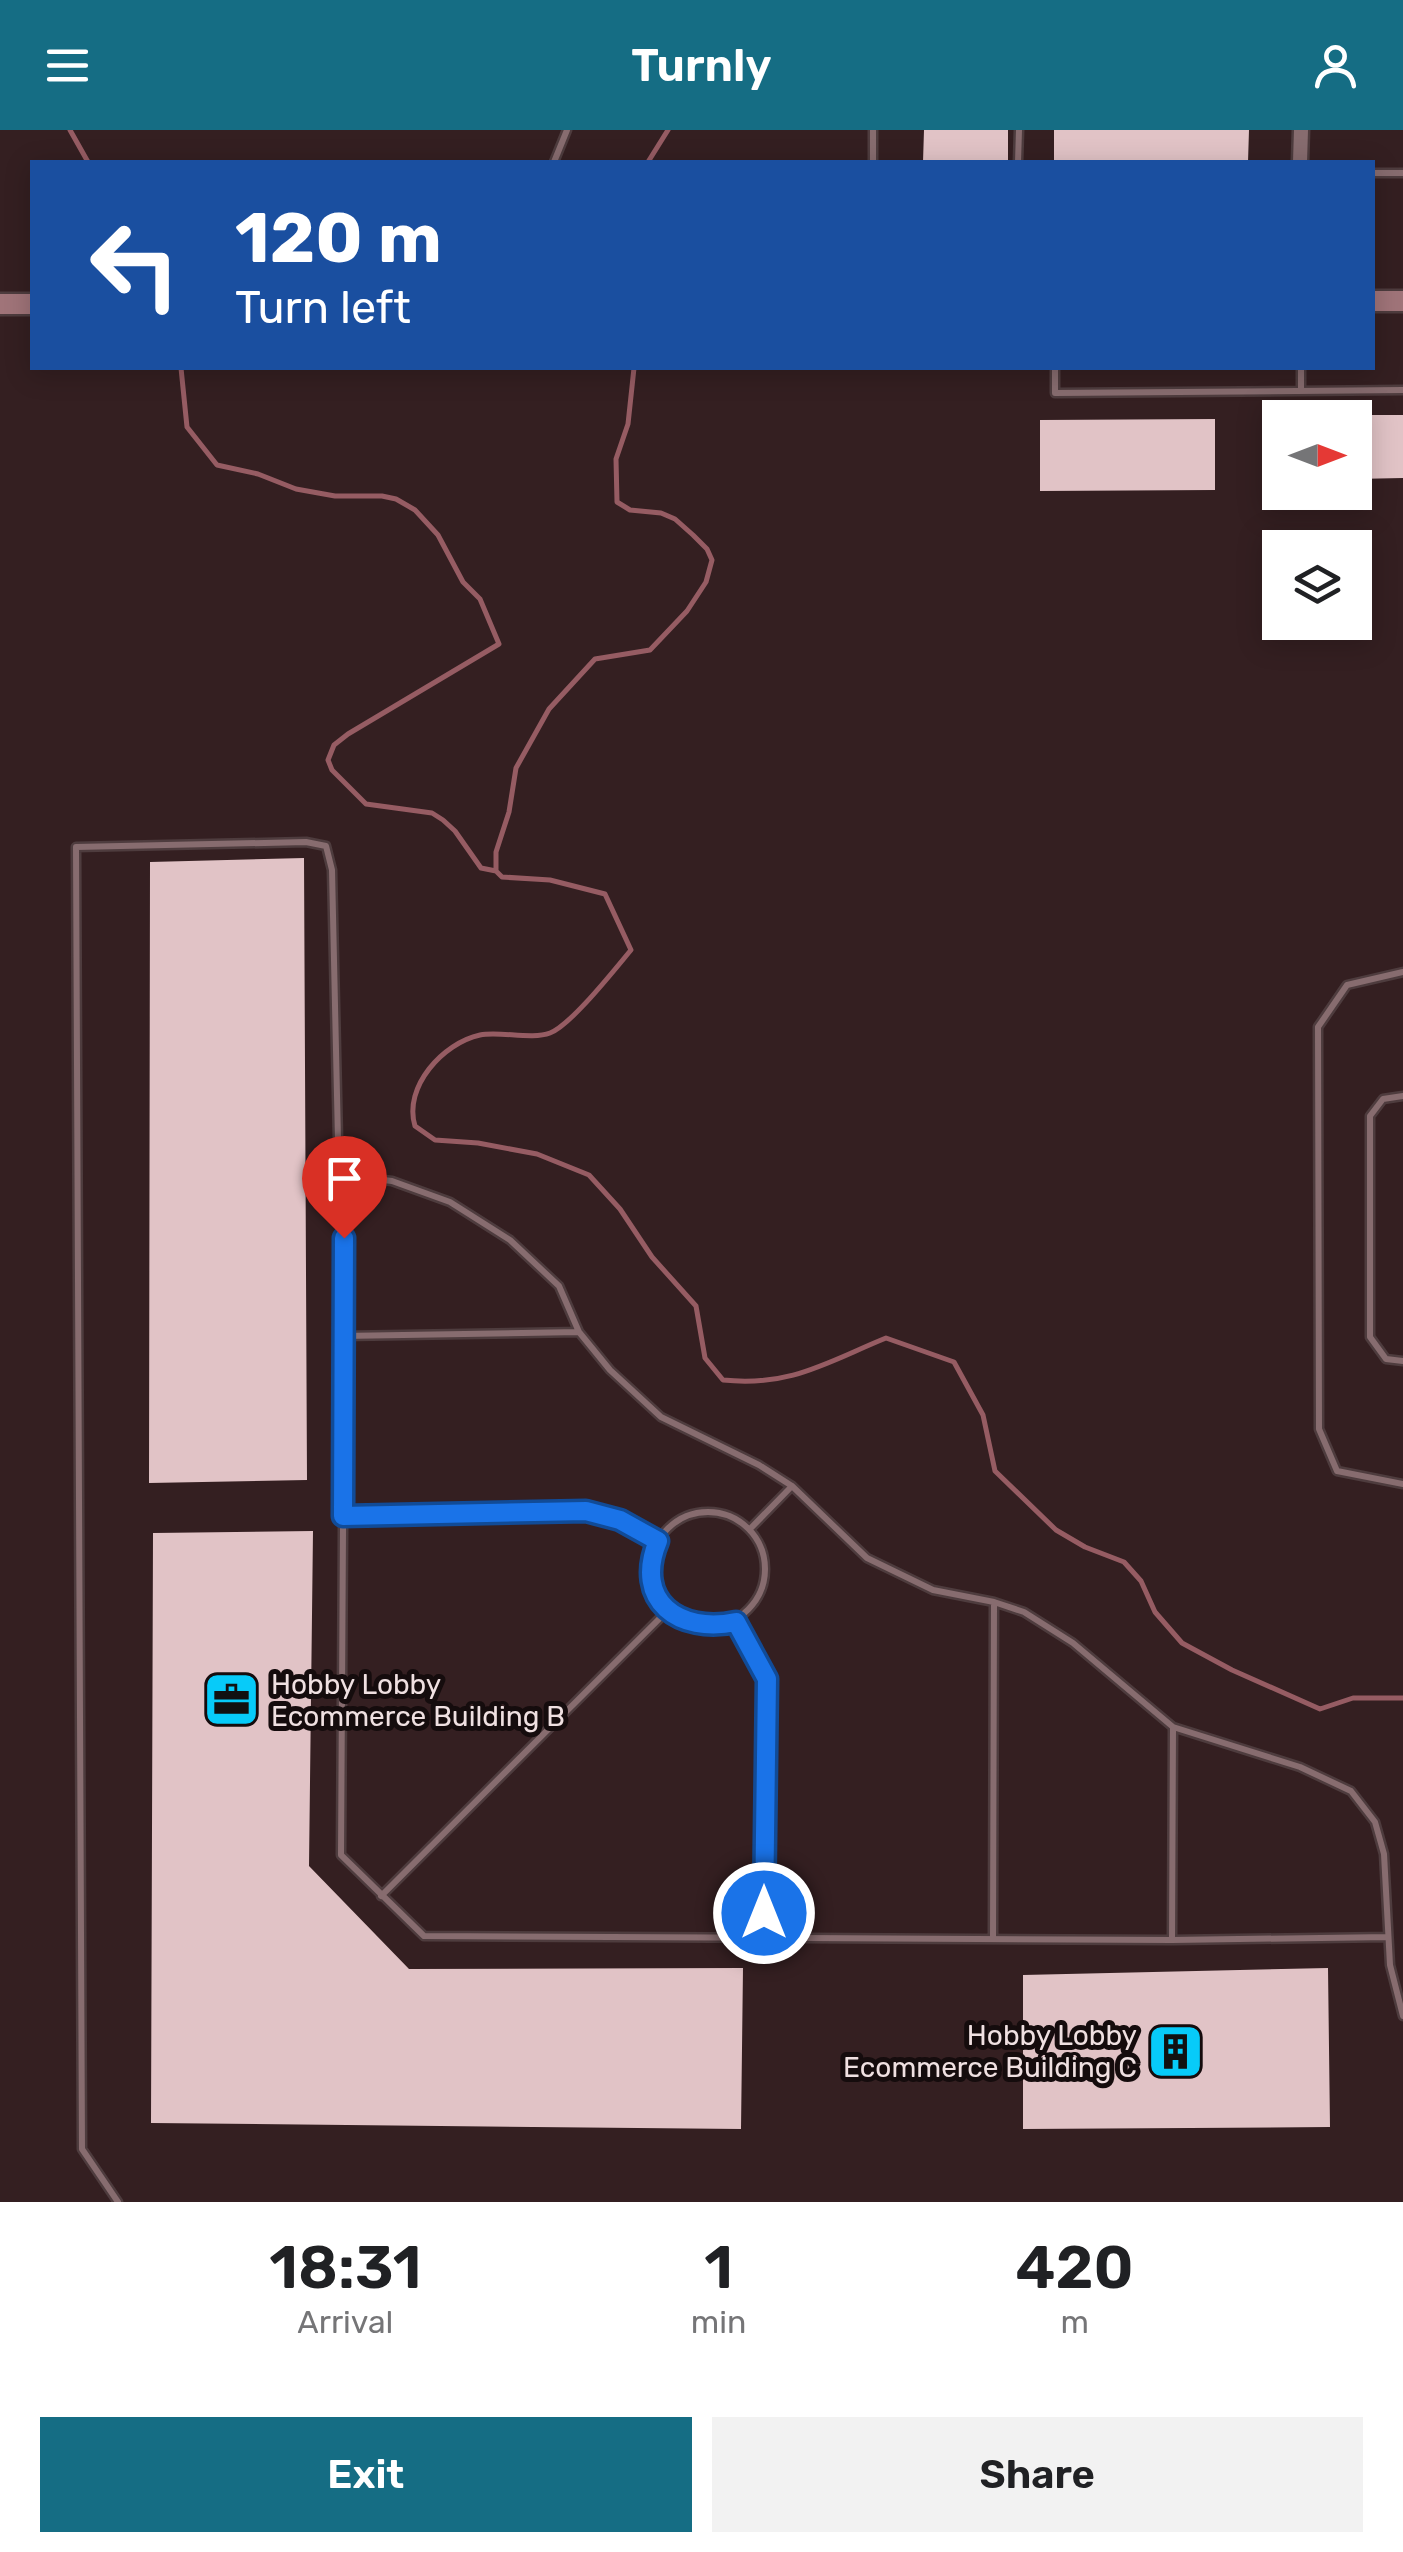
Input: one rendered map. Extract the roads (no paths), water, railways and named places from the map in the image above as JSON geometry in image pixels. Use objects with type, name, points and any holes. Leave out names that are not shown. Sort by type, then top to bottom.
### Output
[{"type":"main road","points":[[1375,301],[1403,301]]},
{"type":"main road","points":[[0,304],[30,304]]},
{"type":"street","points":[[1300,130],[1300,160]]},
{"type":"lane","points":[[555,160],[567,130]]},
{"type":"lane","points":[[873,130],[874,160]]},
{"type":"lane","points":[[1018,160],[1019,130]]},
{"type":"lane","points":[[1375,172],[1403,173]]},
{"type":"lane","points":[[1055,370],[1055,393],[1403,390]]},
{"type":"lane","points":[[1301,370],[1301,391]]},
{"type":"lane","points":[[118,2202],[82,2149],[76,847],[306,842],[326,846],[332,870],[338,1140],[358,1176]]},
{"type":"lane","points":[[1403,972],[1347,984],[1318,1027],[1319,1430],[1338,1471],[1403,1484]]},
{"type":"lane","points":[[1403,1096],[1383,1099],[1370,1116],[1370,1337],[1386,1359],[1403,1361]]},
{"type":"lane","points":[[358,1176],[392,1182],[450,1202],[510,1240],[559,1286],[578,1332],[610,1370],[661,1417],[759,1465],[792,1486],[867,1558],[933,1590],[1024,1612],[1073,1642],[1173,1727],[1300,1767],[1350,1792],[1375,1822],[1384,1854],[1390,1965],[1403,2016]]},
{"type":"lane","points":[[358,1176],[345,1205],[341,1855],[424,1936],[1172,1940],[1388,1937]]},
{"type":"lane","points":[[342,1336],[578,1332]]},
{"type":"lane","points":[[750,1529],[792,1486]]},
{"type":"lane","points":[[343,1516],[586,1511],[620,1520],[658,1541]]},
{"type":"lane","points":[[694,1513],[724,1514],[750,1529],[766,1562],[765,1581],[758,1598],[736,1622],[698,1626],[668,1610],[659,1598],[651,1570],[658,1541],[668,1528],[694,1513]]},
{"type":"lane","points":[[993,1938],[994,1602]]},
{"type":"lane","points":[[381,1896],[668,1610]]},
{"type":"lane","points":[[736,1622],[767,1679],[764,1938]]},
{"type":"lane","points":[[1172,1940],[1173,1727]]},
{"type":"waterway","points":[[70,130],[87,160]]},
{"type":"waterway","points":[[649,160],[668,130]]},
{"type":"waterway","points":[[181,370],[187,427],[217,465],[258,474],[296,489],[335,496],[396,499],[415,510],[438,535],[463,582],[480,599],[499,644],[348,734],[334,745],[328,760],[332,770],[366,804],[432,813],[443,820],[481,868],[496,871],[502,877],[550,880],[605,894],[631,950],[559,1028],[534,1036],[480,1035],[440,1057],[415,1096],[415,1126],[435,1140],[537,1154],[589,1175],[620,1209],[652,1257],[696,1306],[705,1358],[723,1380],[789,1376],[886,1338],[954,1362],[983,1415],[995,1471],[1056,1530],[1085,1547],[1124,1562],[1141,1581],[1155,1612],[1182,1643],[1320,1709],[1353,1698],[1403,1698]]},
{"type":"waterway","points":[[496,871],[496,852],[509,812],[516,768],[549,709],[595,659],[650,650],[687,611],[706,582],[712,560],[693,535],[675,519],[661,513],[630,510],[617,502],[616,459],[628,424],[634,370]]},
{"type":"place","name":"Hobby Lobby Ecommerce Building B","points":[[232,1700]]},
{"type":"place","name":"Hobby Lobby Ecommerce Building C","points":[[1176,2051]]}]
